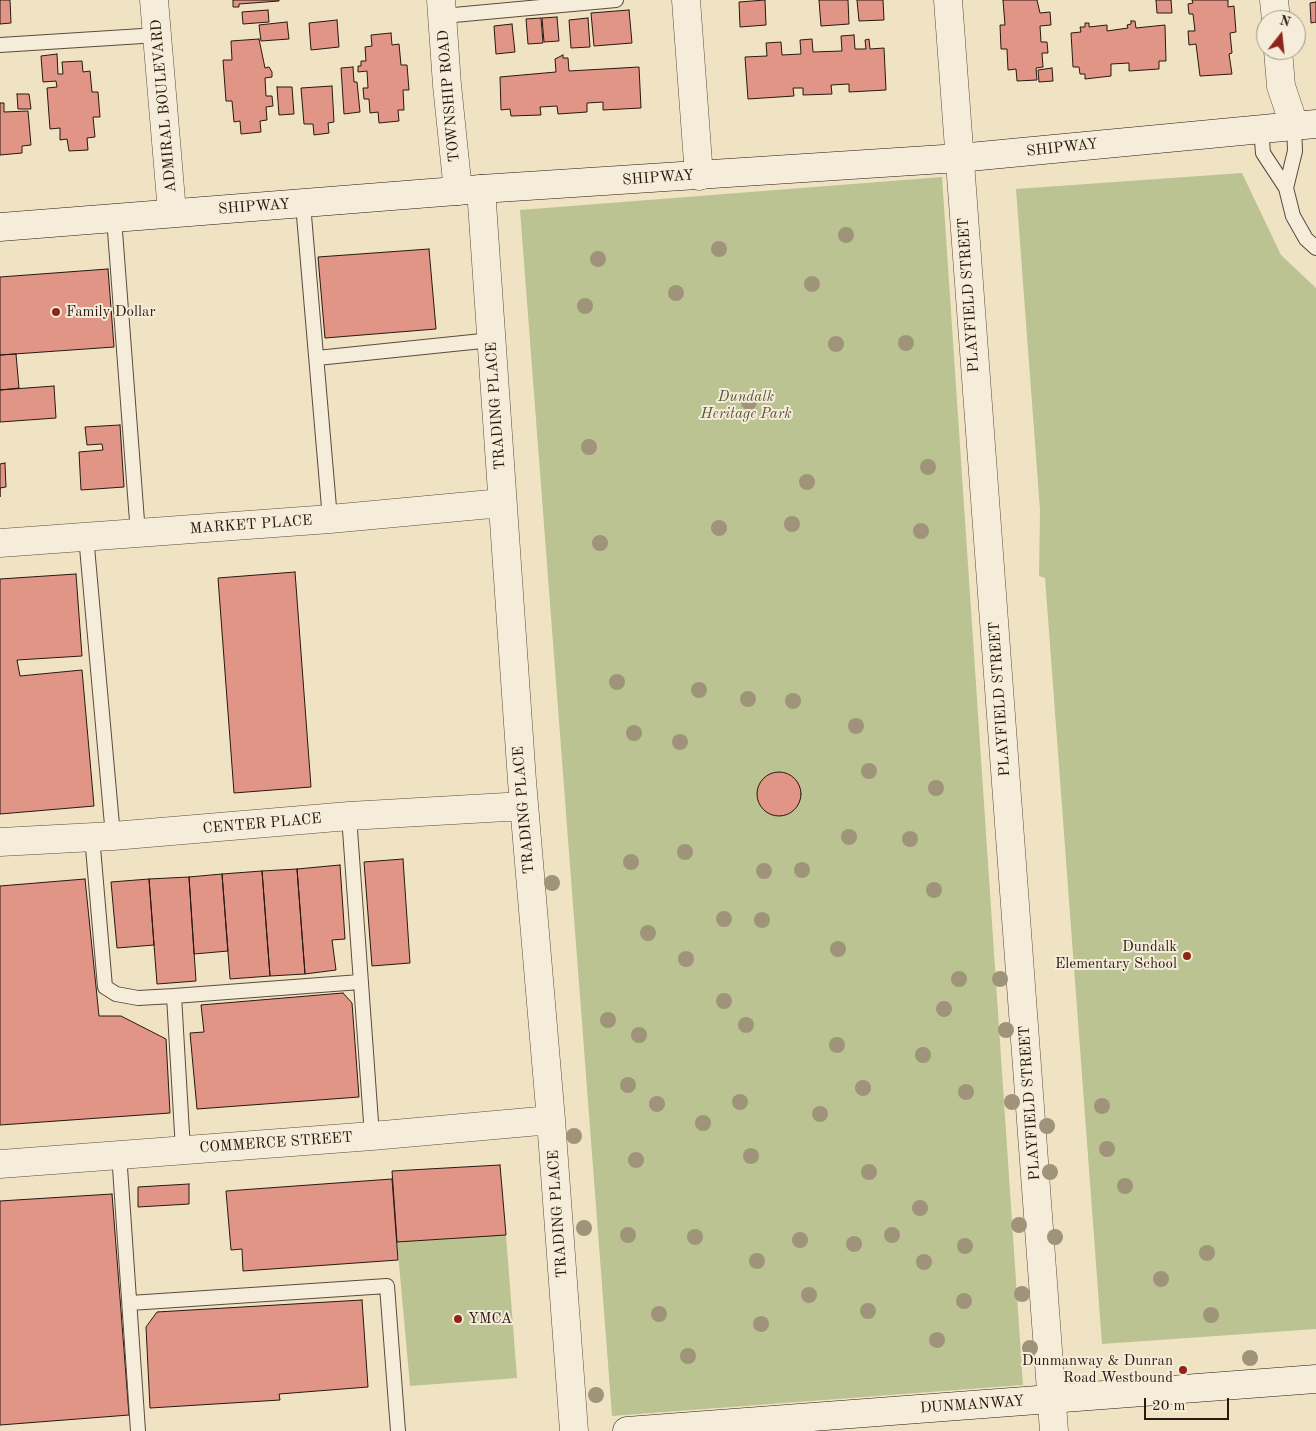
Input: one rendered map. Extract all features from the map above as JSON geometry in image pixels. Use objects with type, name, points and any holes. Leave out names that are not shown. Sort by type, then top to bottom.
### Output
[{"type":"street","name":"ADMIRAL BOULEVARD","points":[[154,0],[172,212]]},
{"type":"street","points":[[686,0],[699,176]]},
{"type":"street","name":"PLAYFIELD STREET","points":[[948,0],[1054,1431]]},
{"type":"street","name":"TOWNSHIP ROAD","points":[[442,8],[447,85],[470,190]]},
{"type":"street","points":[[1279,60],[1281,86],[1305,124]]},
{"type":"street","name":"SHIPWAY","points":[[0,227],[470,190],[959,158],[1305,124]]},
{"type":"street","name":"TRADING PLACE","points":[[470,190],[492,340],[524,806],[551,1120],[574,1431]]},
{"type":"street","name":"MARKET PLACE","points":[[0,543],[138,534],[502,504]]},
{"type":"street","name":"CENTER PLACE","points":[[0,842],[103,836],[348,816],[524,806]]},
{"type":"street","name":"COMMERCE STREET","points":[[0,1164],[372,1136],[551,1120]]},
{"type":"street","name":"DUNMANWAY","points":[[627,1431],[1316,1379]]},
{"type":"lane","points":[[442,8],[616,0]]},
{"type":"lane","points":[[0,45],[158,35]]},
{"type":"lane","points":[[1286,188],[1294,151],[1305,124]]},
{"type":"lane","points":[[1261,128],[1263,153],[1286,188],[1294,216],[1306,239],[1316,248]]},
{"type":"lane","points":[[303,204],[330,519]]},
{"type":"lane","points":[[114,218],[138,534]]},
{"type":"lane","points":[[317,358],[492,340]]},
{"type":"lane","points":[[86,536],[103,836],[105,987],[116,994],[138,998],[360,982]]},
{"type":"lane","points":[[348,816],[372,1136]]},
{"type":"lane","points":[[174,996],[183,1150]]},
{"type":"lane","points":[[119,1154],[138,1431]]},
{"type":"lane","points":[[130,1303],[387,1286],[398,1431]]},
{"type":"green space","name":"Dundalk Elementary School","points":[[1242,173],[1281,255],[1316,288],[1316,1329],[1102,1344],[1045,578],[1039,576],[1040,510],[1016,189]]},
{"type":"green space","name":"Dundalk Heritage Park","points":[[942,177],[1023,1385],[612,1416],[520,210]]},
{"type":"green space","name":"YMCA","points":[[506,1235],[517,1378],[410,1386],[397,1242]]},
{"type":"building","points":[[0,0],[10,0],[11,23],[0,24]]},
{"type":"building","points":[[233,0],[279,1],[239,4],[239,7],[233,7]]},
{"type":"building","points":[[765,0],[766,25],[740,27],[739,2]]},
{"type":"building","points":[[819,0],[848,0],[849,24],[821,26]]},
{"type":"building","points":[[857,0],[883,0],[884,20],[859,21]]},
{"type":"building","points":[[1003,0],[1037,0],[1040,13],[1050,12],[1051,25],[1040,26],[1041,42],[1047,42],[1048,53],[1042,53],[1043,67],[1036,68],[1037,80],[1017,81],[1016,69],[1008,70],[1007,49],[1001,49],[1000,25],[1005,25]]},
{"type":"building","points":[[1156,0],[1171,0],[1172,13],[1157,13]]},
{"type":"building","points":[[1192,0],[1228,0],[1228,7],[1234,6],[1236,32],[1230,33],[1232,53],[1229,54],[1232,74],[1200,76],[1196,44],[1189,45],[1188,31],[1195,31],[1193,14],[1189,14],[1188,4],[1193,3]]},
{"type":"building","points":[[1316,2],[1316,22],[1311,23],[1310,3]]},
{"type":"building","points":[[268,10],[269,22],[243,24],[242,12]]},
{"type":"building","points":[[629,10],[632,43],[594,46],[591,13]]},
{"type":"building","points":[[557,17],[559,41],[544,42],[542,18]]},
{"type":"building","points":[[541,18],[543,43],[528,44],[526,19]]},
{"type":"building","points":[[588,18],[590,47],[571,48],[569,20]]},
{"type":"building","points":[[337,20],[339,47],[311,50],[309,23]]},
{"type":"building","points":[[1131,21],[1135,21],[1136,28],[1165,25],[1166,61],[1159,61],[1159,69],[1129,71],[1129,63],[1111,64],[1111,76],[1085,79],[1085,74],[1080,74],[1079,67],[1073,67],[1071,33],[1081,32],[1080,27],[1085,27],[1085,23],[1089,23],[1089,27],[1107,25],[1107,31],[1128,28],[1127,25],[1131,24]]},
{"type":"building","points":[[287,22],[289,39],[261,41],[259,25]]},
{"type":"building","points":[[512,24],[515,52],[496,54],[494,26]]},
{"type":"building","points":[[391,33],[392,45],[399,44],[401,65],[407,65],[409,90],[403,90],[404,110],[398,110],[399,121],[379,123],[378,112],[370,113],[369,99],[364,99],[363,88],[368,88],[367,71],[358,72],[358,66],[361,66],[361,61],[366,61],[365,47],[372,46],[371,35]]},
{"type":"building","points":[[854,35],[855,49],[866,49],[865,40],[869,39],[870,49],[884,48],[886,90],[849,92],[849,84],[831,85],[832,94],[803,95],[803,88],[793,88],[794,96],[748,99],[745,57],[767,56],[766,43],[781,42],[782,55],[801,54],[800,40],[812,39],[813,52],[842,51],[841,36]]},
{"type":"building","points":[[259,39],[265,68],[269,67],[272,72],[272,77],[265,78],[266,96],[272,96],[273,106],[266,107],[267,120],[260,121],[261,132],[241,134],[240,121],[234,122],[232,101],[226,101],[223,60],[232,60],[231,41]]},
{"type":"building","points":[[57,54],[58,74],[63,74],[62,62],[82,61],[83,72],[90,71],[92,92],[98,92],[100,117],[93,117],[95,137],[87,138],[88,150],[69,151],[67,139],[60,140],[60,128],[50,129],[47,88],[57,87],[56,81],[43,82],[41,56]]},
{"type":"building","points":[[563,55],[563,58],[568,58],[569,71],[639,67],[641,108],[603,110],[603,102],[587,103],[587,112],[558,114],[557,106],[540,107],[541,115],[511,116],[510,109],[501,110],[500,77],[556,72],[555,59]]},
{"type":"building","points":[[353,67],[354,82],[357,82],[360,112],[344,114],[341,68]]},
{"type":"building","points":[[1052,68],[1053,81],[1039,82],[1038,70]]},
{"type":"building","points":[[332,86],[334,122],[328,123],[329,133],[314,135],[313,124],[304,124],[301,88]]},
{"type":"building","points":[[277,87],[292,87],[294,114],[279,115]]},
{"type":"building","points":[[17,94],[29,94],[31,109],[18,109]]},
{"type":"building","points":[[0,103],[4,103],[4,112],[28,111],[31,145],[22,146],[22,153],[0,155]]},
{"type":"building","points":[[429,249],[436,329],[325,338],[318,257]]},
{"type":"building","name":"Family Dollar","points":[[108,269],[114,347],[0,355],[0,277]]},
{"type":"building","points":[[16,354],[19,388],[0,390],[0,355]]},
{"type":"building","points":[[54,386],[56,418],[0,422],[0,390]]},
{"type":"building","points":[[120,425],[124,487],[81,490],[79,452],[103,450],[102,444],[87,445],[85,427]]},
{"type":"building","points":[[5,463],[6,487],[0,488],[0,464]]},
{"type":"building","points":[[295,572],[311,787],[234,793],[218,578]]},
{"type":"building","points":[[76,574],[82,656],[17,660],[20,676],[82,670],[94,806],[0,814],[0,579]]},
{"type":"building","points":[[779,772],[791,776],[797,782],[801,794],[797,806],[791,812],[779,816],[767,812],[761,806],[757,794],[761,782],[767,776]]},
{"type":"building","points":[[403,859],[410,963],[372,966],[364,862]]},
{"type":"building","points":[[340,865],[345,939],[332,940],[336,970],[305,974],[297,869]]},
{"type":"building","points":[[297,869],[305,974],[270,976],[262,871]]},
{"type":"building","points":[[262,871],[270,976],[230,979],[222,874]]},
{"type":"building","points":[[222,874],[228,951],[194,954],[189,877]]},
{"type":"building","points":[[189,877],[196,981],[157,984],[149,879]]},
{"type":"building","points":[[85,879],[99,1016],[121,1016],[166,1039],[170,1113],[0,1125],[0,886]]},
{"type":"building","points":[[149,879],[154,945],[117,948],[111,882]]},
{"type":"building","points":[[343,993],[352,1003],[359,1097],[197,1109],[190,1033],[204,1032],[201,1005]]},
{"type":"building","points":[[500,1165],[506,1235],[397,1242],[392,1171]]},
{"type":"building","points":[[392,1179],[398,1260],[243,1271],[242,1249],[231,1250],[226,1191]]},
{"type":"building","points":[[189,1184],[189,1204],[138,1207],[138,1187]]},
{"type":"building","points":[[112,1194],[129,1415],[0,1425],[0,1201]]},
{"type":"building","points":[[362,1300],[368,1387],[279,1394],[280,1400],[150,1408],[146,1327],[157,1312]]},
{"type":"place","name":"Family Dollar","points":[[56,312]]},
{"type":"place","name":"Dundalk Elementary School","points":[[1187,956]]},
{"type":"place","name":"YMCA","points":[[458,1319]]},
{"type":"place","name":"Dunmanway & Dunran Road Westbound","points":[[1183,1370]]}]
